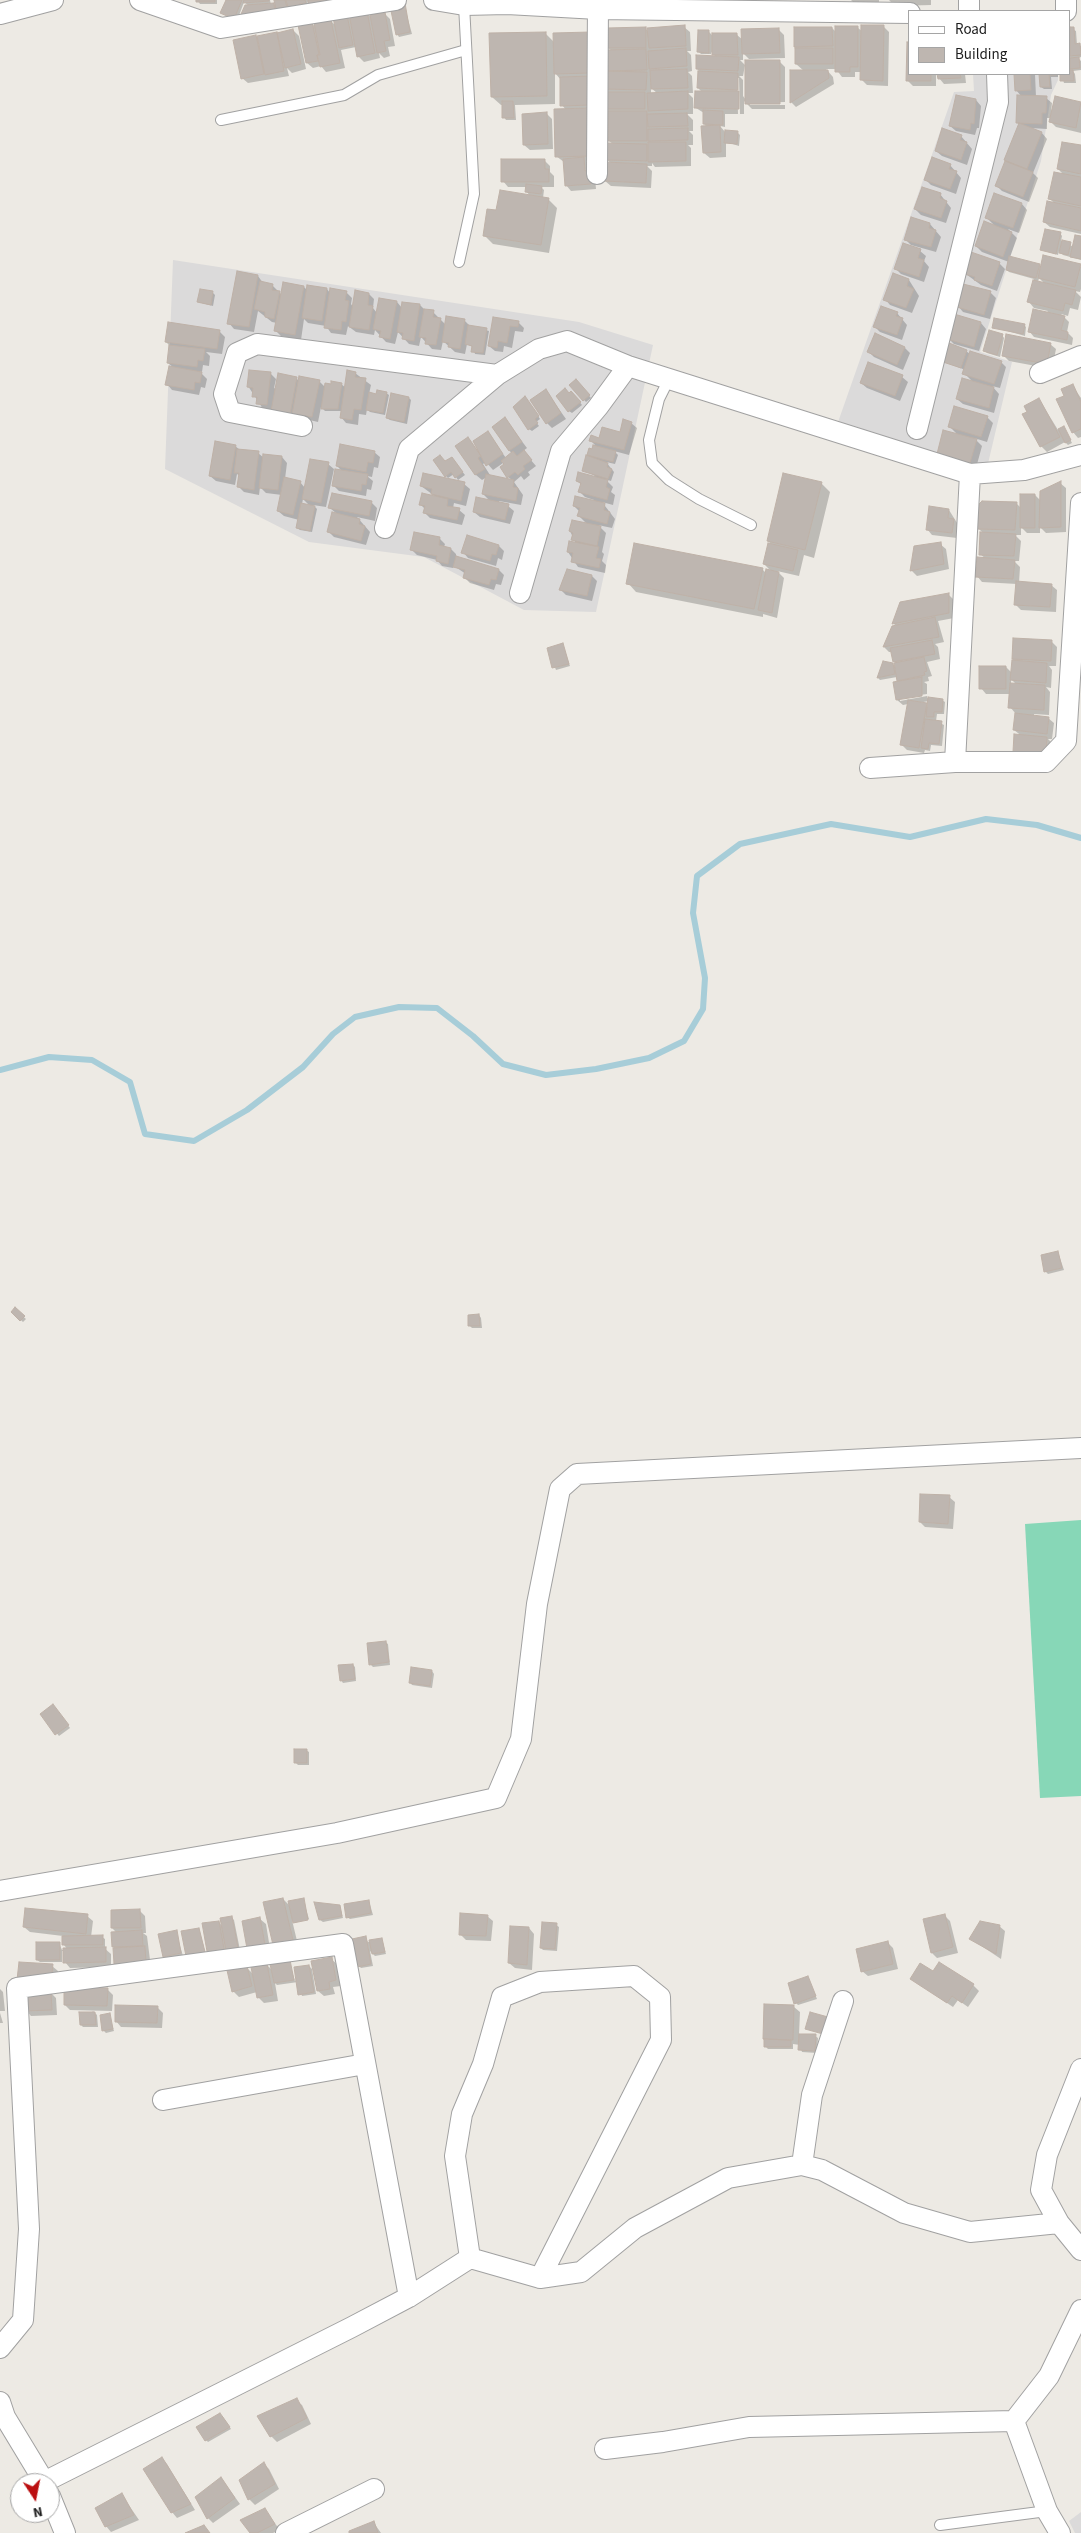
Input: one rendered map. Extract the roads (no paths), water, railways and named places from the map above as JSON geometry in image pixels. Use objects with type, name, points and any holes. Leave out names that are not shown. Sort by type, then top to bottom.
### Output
[{"type":"street","points":[[0,14],[53,0]]},
{"type":"street","points":[[140,0],[221,28],[396,0]]},
{"type":"street","points":[[434,0],[464,5],[507,2],[598,5],[881,7],[908,13]]},
{"type":"street","points":[[597,174],[598,5]]},
{"type":"street","points":[[917,429],[998,102],[997,75]]},
{"type":"street","points":[[385,528],[409,449],[498,375],[539,349],[567,341],[628,366],[970,474],[1024,470],[1081,454]]},
{"type":"street","points":[[302,426],[230,412],[224,394],[237,353],[257,344],[498,375]]},
{"type":"street","points":[[1040,373],[1081,356]]},
{"type":"street","points":[[520,593],[561,451],[598,407],[628,366]]},
{"type":"street","points":[[955,762],[970,474]]},
{"type":"street","points":[[870,768],[955,762],[1046,762],[1066,741],[1081,503]]},
{"type":"street","points":[[0,1891],[337,1833],[496,1798],[521,1739],[537,1604],[560,1489],[577,1474],[1081,1448]]},
{"type":"street","points":[[0,2348],[23,2320],[29,2229],[17,1988],[343,1944],[370,2079],[409,2297]]},
{"type":"street","points":[[470,2258],[455,2156],[462,2114],[483,2064],[502,1996],[540,1982],[634,1976],[660,1997],[661,2040],[540,2278]]},
{"type":"street","points":[[802,2166],[812,2095],[843,2001]]},
{"type":"street","points":[[163,2100],[366,2064]]},
{"type":"street","points":[[1081,2069],[1047,2155],[1041,2190],[1059,2223],[1081,2250]]},
{"type":"street","points":[[60,2480],[409,2297],[470,2258],[540,2278],[581,2272],[635,2228],[728,2178],[802,2166],[822,2170],[904,2213],[970,2232],[1059,2223]]},
{"type":"street","points":[[1014,2421],[1049,2376],[1081,2310]]},
{"type":"street","points":[[2,2412],[38,2473]]},
{"type":"street","points":[[605,2449],[663,2442],[749,2427],[1014,2421]]},
{"type":"street","points":[[1014,2421],[1047,2512],[1060,2533]]},
{"type":"street","points":[[286,2533],[374,2489]]},
{"type":"lane","points":[[459,262],[474,194],[464,5]]},
{"type":"lane","points":[[221,120],[344,95],[378,75],[466,50]]},
{"type":"lane","points":[[668,379],[660,399],[649,440],[652,462],[676,485],[752,525]]},
{"type":"lane","points":[[940,2525],[1047,2512]]},
{"type":"waterway","points":[[0,1070],[49,1057],[92,1060],[130,1082],[145,1134],[194,1141],[247,1110],[303,1067],[333,1034],[355,1017],[399,1007],[437,1008],[473,1036],[503,1064],[546,1075],[596,1069],[649,1058],[684,1041],[703,1009],[705,978],[693,913],[697,876],[740,844],[831,824],[910,837],[986,819],[1037,825],[1081,838]]}]
